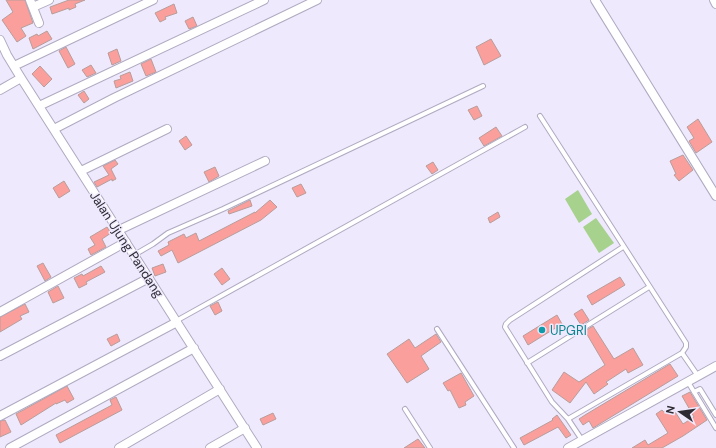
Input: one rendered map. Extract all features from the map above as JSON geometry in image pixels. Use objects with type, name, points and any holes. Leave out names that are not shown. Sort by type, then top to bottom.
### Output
[{"type":"street","points":[[39,23],[31,4],[49,0]]},
{"type":"street","points":[[14,66],[153,0]]},
{"type":"street","points":[[39,106],[264,0]]},
{"type":"street","points":[[54,129],[317,0]]},
{"type":"street","points":[[595,0],[716,196]]},
{"type":"street","points":[[714,0],[716,4]]},
{"type":"street","name":"Jalan Ujung Pandang","points":[[0,40],[3,57],[14,66],[257,448]]},
{"type":"street","points":[[0,90],[21,78]]},
{"type":"street","points":[[81,171],[167,129]]},
{"type":"street","points":[[118,230],[265,161]]},
{"type":"street","points":[[0,312],[126,242]]},
{"type":"street","points":[[0,356],[149,278]]},
{"type":"street","points":[[0,416],[176,322]]},
{"type":"street","points":[[10,448],[194,348]]},
{"type":"street","points":[[568,448],[716,366]]},
{"type":"street","points":[[119,448],[220,390]]},
{"type":"street","points":[[210,448],[245,428]]},
{"type":"lane","points":[[134,255],[168,233],[223,209],[483,86]]},
{"type":"lane","points":[[540,116],[686,343],[686,347],[682,353],[568,419]]},
{"type":"lane","points":[[176,322],[524,127]]},
{"type":"lane","points":[[582,440],[568,419],[552,402],[505,328],[506,324],[510,320],[623,247]]},
{"type":"lane","points":[[527,363],[649,287]]},
{"type":"lane","points":[[437,329],[514,448]]},
{"type":"lane","points":[[682,353],[698,376]]},
{"type":"lane","points":[[688,382],[716,428]]},
{"type":"lane","points":[[694,392],[700,389],[716,415]]},
{"type":"lane","points":[[405,409],[430,448]]},
{"type":"green space","points":[[578,190],[592,214],[579,223],[565,199]]},
{"type":"green space","points":[[596,218],[614,243],[599,253],[583,227]]},
{"type":"building","points":[[6,0],[25,0],[33,23],[21,28],[26,36],[17,42],[2,20],[13,12]]},
{"type":"building","points":[[69,0],[85,0],[75,4],[76,7],[69,10],[69,8],[52,14],[50,7]]},
{"type":"building","points":[[174,4],[177,13],[165,17],[166,19],[160,22],[155,13]]},
{"type":"building","points":[[193,17],[197,26],[189,29],[185,21]]},
{"type":"building","points":[[47,31],[52,39],[33,49],[29,38],[37,34],[38,36]]},
{"type":"building","points":[[491,39],[501,56],[484,65],[476,47]]},
{"type":"building","points":[[66,47],[75,64],[68,68],[59,51]]},
{"type":"building","points":[[117,49],[121,61],[112,65],[108,53]]},
{"type":"building","points":[[151,59],[156,72],[146,76],[141,64]]},
{"type":"building","points":[[91,65],[96,73],[87,77],[82,70]]},
{"type":"building","points":[[40,66],[52,79],[44,87],[32,74]]},
{"type":"building","points":[[130,72],[133,81],[116,88],[114,81],[121,79],[120,76]]},
{"type":"building","points":[[84,91],[89,99],[84,103],[78,95]]},
{"type":"building","points":[[477,106],[482,116],[474,120],[468,110]]},
{"type":"building","points":[[698,119],[712,142],[696,153],[689,141],[694,138],[687,127]]},
{"type":"building","points":[[496,127],[502,136],[484,146],[479,138]]},
{"type":"building","points":[[186,136],[192,145],[185,150],[179,141]]},
{"type":"building","points":[[683,155],[693,170],[679,181],[674,175],[676,174],[670,161]]},
{"type":"building","points":[[115,160],[118,164],[111,169],[116,179],[112,181],[112,179],[97,187],[94,182],[109,175],[103,166]]},
{"type":"building","points":[[433,162],[438,170],[432,174],[426,166]]},
{"type":"building","points":[[215,167],[219,176],[209,182],[204,172]]},
{"type":"building","points":[[64,181],[70,191],[59,198],[53,188]]},
{"type":"building","points":[[301,184],[306,193],[297,197],[292,188]]},
{"type":"building","points":[[250,200],[252,206],[229,214],[228,211]]},
{"type":"building","points":[[270,200],[277,207],[261,220],[178,263],[172,250],[161,256],[158,251],[169,245],[168,242],[184,234],[186,238],[196,233],[199,241],[255,213]]},
{"type":"building","points":[[498,212],[500,217],[490,223],[488,218]]},
{"type":"building","points":[[107,227],[111,233],[102,239],[106,247],[91,255],[88,249],[95,245],[90,237]]},
{"type":"building","points":[[43,263],[51,277],[45,281],[37,266]]},
{"type":"building","points":[[163,264],[166,272],[155,276],[152,268]]},
{"type":"building","points":[[101,266],[105,272],[86,282],[87,284],[79,288],[74,278],[82,274],[83,276]]},
{"type":"building","points":[[222,268],[230,279],[222,285],[214,274]]},
{"type":"building","points":[[620,277],[625,285],[592,305],[587,296]]},
{"type":"building","points":[[58,286],[64,298],[53,303],[48,292]]},
{"type":"building","points":[[218,302],[222,311],[215,315],[210,306]]},
{"type":"building","points":[[25,304],[29,312],[20,316],[22,319],[0,332],[0,317]]},
{"type":"building","points":[[582,309],[589,320],[581,325],[574,314]]},
{"type":"building","name":"UPGRI","points":[[557,315],[562,324],[528,345],[523,336]]},
{"type":"building","points":[[593,326],[614,359],[633,348],[643,365],[628,373],[626,369],[606,382],[608,384],[594,394],[586,382],[570,403],[552,390],[564,372],[579,382],[605,365],[585,331]]},
{"type":"building","points":[[117,334],[120,341],[111,346],[107,339]]},
{"type":"building","points":[[436,334],[441,342],[421,356],[429,369],[407,383],[387,354],[409,339],[415,348]]},
{"type":"building","points":[[670,364],[678,376],[593,428],[589,421],[583,425],[579,419],[585,415]]},
{"type":"building","points":[[461,373],[474,396],[465,402],[466,405],[459,408],[450,390],[448,391],[443,383]]},
{"type":"building","points":[[67,386],[74,399],[67,403],[65,400],[56,403],[21,425],[16,414]]},
{"type":"building","points":[[690,392],[707,420],[662,448],[632,448],[645,440],[648,445],[668,433],[656,414],[662,410],[664,412],[672,407],[683,424],[694,417],[682,396]]},
{"type":"building","points":[[116,397],[122,410],[60,443],[56,435],[112,405],[110,400]]},
{"type":"building","points":[[273,413],[276,419],[263,425],[260,419]]},
{"type":"building","points":[[557,415],[571,435],[566,438],[558,427],[524,445],[520,438],[553,420],[552,419]]},
{"type":"building","points":[[5,420],[11,432],[0,437],[0,421]]},
{"type":"building","points":[[418,439],[425,448],[404,448]]},
{"type":"place","name":"UPGRI","points":[[542,330]]}]
